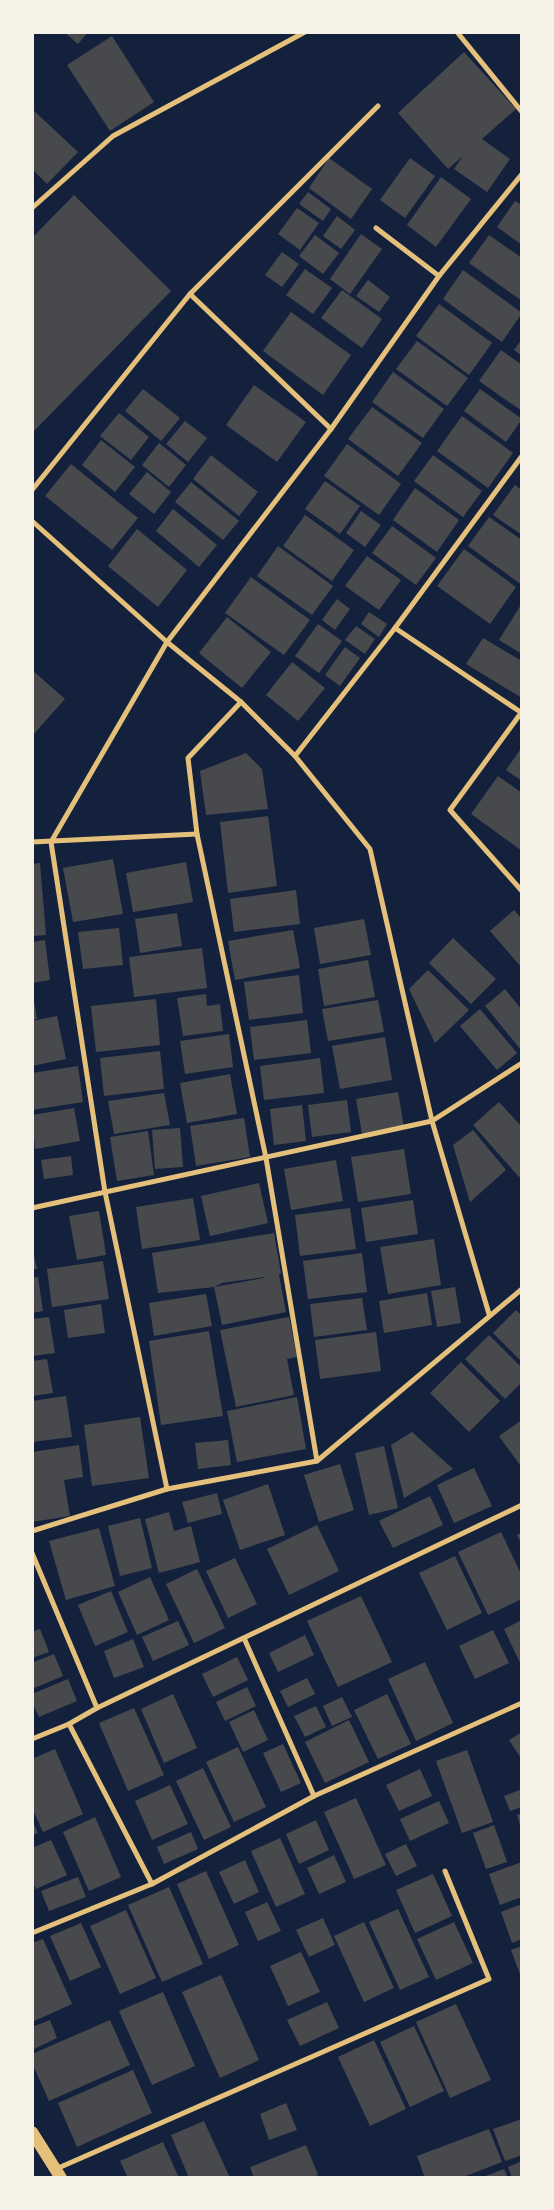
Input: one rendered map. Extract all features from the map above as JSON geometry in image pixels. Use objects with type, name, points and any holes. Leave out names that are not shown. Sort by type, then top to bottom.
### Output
[{"type":"main road","points":[[32,2132],[58,2173]]},
{"type":"street","points":[[32,208],[113,136],[305,32]]},
{"type":"street","points":[[458,32],[522,112]]},
{"type":"street","points":[[32,490],[190,294],[378,106]]},
{"type":"street","points":[[167,1489],[104,1192],[51,842],[167,642],[331,428],[439,276],[522,174]]},
{"type":"street","points":[[376,228],[439,276]]},
{"type":"street","points":[[190,294],[331,428]]},
{"type":"street","points":[[295,756],[395,628],[522,456]]},
{"type":"street","points":[[32,521],[167,642],[241,702],[295,756],[370,849],[432,1121],[489,1314]]},
{"type":"street","points":[[395,628],[521,713],[450,810],[521,890]]},
{"type":"street","points":[[241,702],[188,758],[197,834],[266,1158],[317,1462]]},
{"type":"street","points":[[32,842],[197,834]]},
{"type":"street","points":[[32,1208],[432,1121],[522,1064]]},
{"type":"street","points":[[32,1531],[167,1489],[317,1462],[489,1314],[522,1289]]},
{"type":"street","points":[[32,1739],[69,1724],[97,1708],[522,1505]]},
{"type":"street","points":[[32,1553],[97,1708]]},
{"type":"street","points":[[244,1638],[314,1796]]},
{"type":"street","points":[[32,1932],[152,1884],[314,1796],[522,1703]]},
{"type":"street","points":[[69,1724],[152,1884]]},
{"type":"street","points":[[58,2173],[488,1979],[445,1871]]},
{"type":"building","points":[[64,32],[88,32],[78,44]]},
{"type":"building","points":[[112,36],[154,102],[110,131],[67,65]]},
{"type":"building","points":[[464,52],[516,109],[482,139],[510,159],[487,192],[454,169],[463,156],[448,169],[398,113]]},
{"type":"building","points":[[32,109],[78,152],[47,184],[32,169]]},
{"type":"building","points":[[329,158],[372,189],[351,219],[309,188]]},
{"type":"building","points":[[410,158],[435,176],[405,218],[380,200]]},
{"type":"building","points":[[441,177],[471,199],[436,247],[407,225]]},
{"type":"building","points":[[308,192],[331,209],[323,221],[299,204]]},
{"type":"building","points":[[74,195],[171,291],[32,433],[32,238]]},
{"type":"building","points":[[515,201],[522,205],[522,245],[497,227]]},
{"type":"building","points":[[297,208],[319,223],[300,250],[278,234]]},
{"type":"building","points":[[337,216],[355,230],[341,249],[323,236]]},
{"type":"building","points":[[361,234],[382,249],[350,294],[330,279]]},
{"type":"building","points":[[315,235],[339,253],[323,274],[299,256]]},
{"type":"building","points":[[489,235],[522,258],[522,301],[469,263]]},
{"type":"building","points":[[282,252],[299,264],[282,287],[265,275]]},
{"type":"building","points":[[305,269],[332,288],[313,314],[286,295]]},
{"type":"building","points":[[463,270],[522,313],[502,342],[443,299]]},
{"type":"building","points":[[368,280],[390,297],[379,312],[356,296]]},
{"type":"building","points":[[342,290],[382,319],[362,348],[321,318]]},
{"type":"building","points":[[439,304],[492,343],[469,375],[416,336]]},
{"type":"building","points":[[291,312],[351,355],[323,395],[263,351]]},
{"type":"building","points":[[522,339],[522,356],[514,350]]},
{"type":"building","points":[[417,341],[468,378],[447,406],[396,369]]},
{"type":"building","points":[[501,350],[522,365],[522,411],[479,381]]},
{"type":"building","points":[[393,372],[444,409],[423,438],[372,402]]},
{"type":"building","points":[[254,385],[306,422],[277,462],[226,425]]},
{"type":"building","points":[[143,389],[180,418],[161,441],[125,411]]},
{"type":"building","points":[[480,389],[522,419],[506,442],[464,411]]},
{"type":"building","points":[[372,407],[422,443],[398,476],[348,439]]},
{"type":"building","points":[[119,413],[149,437],[131,460],[100,436]]},
{"type":"building","points":[[462,416],[513,453],[488,488],[437,451]]},
{"type":"building","points":[[185,421],[207,438],[188,462],[166,444]]},
{"type":"building","points":[[101,440],[135,467],[115,492],[82,465]]},
{"type":"building","points":[[159,443],[186,465],[169,487],[142,465]]},
{"type":"building","points":[[347,444],[401,484],[379,515],[324,476]]},
{"type":"building","points":[[211,455],[258,492],[239,516],[193,479]]},
{"type":"building","points":[[433,455],[482,491],[463,517],[414,481]]},
{"type":"building","points":[[71,464],[138,518],[112,550],[45,496]]},
{"type":"building","points":[[147,472],[171,492],[154,514],[129,494]]},
{"type":"building","points":[[325,481],[360,506],[340,534],[305,509]]},
{"type":"building","points":[[191,482],[239,521],[223,540],[175,502]]},
{"type":"building","points":[[515,485],[522,490],[522,535],[493,515]]},
{"type":"building","points":[[415,488],[459,520],[437,552],[393,520]]},
{"type":"building","points":[[173,509],[217,545],[199,567],[156,531]]},
{"type":"building","points":[[361,511],[381,525],[365,547],[346,533]]},
{"type":"building","points":[[305,515],[354,550],[332,581],[283,546]]},
{"type":"building","points":[[489,517],[522,540],[522,585],[468,546]]},
{"type":"building","points":[[392,526],[436,558],[416,585],[372,553]]},
{"type":"building","points":[[137,529],[187,570],[158,607],[108,566]]},
{"type":"building","points":[[278,546],[333,586],[312,615],[257,576]]},
{"type":"building","points":[[464,549],[516,587],[490,624],[437,586]]},
{"type":"building","points":[[367,556],[401,580],[379,610],[345,586]]},
{"type":"building","points":[[251,577],[310,620],[284,655],[225,613]]},
{"type":"building","points":[[337,599],[350,609],[335,630],[322,620]]},
{"type":"building","points":[[522,603],[522,654],[499,640]]},
{"type":"building","points":[[369,612],[387,624],[379,637],[361,624]]},
{"type":"building","points":[[227,617],[271,652],[242,688],[199,653]]},
{"type":"building","points":[[318,624],[342,641],[319,673],[295,656]]},
{"type":"building","points":[[356,626],[375,639],[365,654],[345,640]]},
{"type":"building","points":[[483,638],[522,661],[522,698],[466,664]]},
{"type":"building","points":[[345,647],[360,658],[340,686],[325,675]]},
{"type":"building","points":[[292,662],[325,688],[298,721],[266,695]]},
{"type":"building","points":[[32,670],[65,699],[32,736]]},
{"type":"building","points":[[522,747],[522,781],[506,770]]},
{"type":"building","points":[[246,753],[262,769],[268,809],[206,815],[200,771]]},
{"type":"building","points":[[498,776],[522,793],[522,851],[471,814]]},
{"type":"building","points":[[268,816],[277,886],[228,893],[220,822]]},
{"type":"building","points":[[113,859],[123,914],[73,922],[63,868]]},
{"type":"building","points":[[186,862],[193,902],[133,912],[126,873]]},
{"type":"building","points":[[40,863],[46,935],[32,936],[32,864]]},
{"type":"building","points":[[296,890],[300,924],[234,932],[230,899]]},
{"type":"building","points":[[514,910],[522,919],[522,968],[490,931]]},
{"type":"building","points":[[177,913],[182,946],[140,953],[135,919]]},
{"type":"building","points":[[364,919],[371,955],[320,964],[314,928]]},
{"type":"building","points":[[119,928],[123,965],[83,969],[78,932]]},
{"type":"building","points":[[293,930],[300,968],[235,980],[228,941]]},
{"type":"building","points":[[453,938],[496,979],[471,1004],[429,963]]},
{"type":"building","points":[[45,940],[50,980],[32,983],[32,942]]},
{"type":"building","points":[[202,948],[207,988],[134,997],[129,957]]},
{"type":"building","points":[[368,960],[375,997],[324,1006],[318,969]]},
{"type":"building","points":[[428,970],[469,1010],[435,1043],[409,989]]},
{"type":"building","points":[[299,975],[303,1013],[249,1020],[244,982]]},
{"type":"building","points":[[32,989],[37,1019],[32,1020]]},
{"type":"building","points":[[505,989],[522,1010],[522,1051],[485,1006]]},
{"type":"building","points":[[206,994],[207,1006],[220,1004],[223,1031],[183,1036],[177,998]]},
{"type":"building","points":[[156,999],[160,1045],[96,1052],[91,1006]]},
{"type":"building","points":[[378,1000],[384,1032],[328,1041],[322,1009]]},
{"type":"building","points":[[480,1009],[517,1053],[497,1070],[460,1026]]},
{"type":"building","points":[[57,1016],[66,1059],[32,1066],[32,1021]]},
{"type":"building","points":[[307,1020],[311,1053],[254,1060],[250,1027]]},
{"type":"building","points":[[229,1034],[233,1067],[185,1074],[180,1041]]},
{"type":"building","points":[[385,1037],[392,1080],[340,1089],[332,1046]]},
{"type":"building","points":[[160,1051],[164,1089],[104,1096],[100,1058]]},
{"type":"building","points":[[320,1058],[324,1093],[264,1100],[260,1066]]},
{"type":"building","points":[[78,1066],[83,1102],[32,1110],[32,1073]]},
{"type":"building","points":[[230,1074],[237,1114],[187,1123],[180,1083]]},
{"type":"building","points":[[398,1092],[404,1127],[362,1134],[356,1099]]},
{"type":"building","points":[[164,1093],[170,1125],[114,1134],[108,1101]]},
{"type":"building","points":[[347,1100],[351,1132],[312,1137],[308,1105]]},
{"type":"building","points":[[499,1102],[522,1127],[522,1175],[519,1177],[473,1125]]},
{"type":"building","points":[[302,1105],[306,1141],[274,1145],[270,1109]]},
{"type":"building","points":[[74,1108],[80,1141],[35,1149],[32,1115]]},
{"type":"building","points":[[244,1118],[250,1157],[196,1166],[190,1126]]},
{"type":"building","points":[[180,1128],[183,1167],[155,1169],[152,1130]]},
{"type":"building","points":[[473,1130],[506,1170],[470,1202],[453,1145]]},
{"type":"building","points":[[148,1131],[154,1175],[117,1181],[110,1137]]},
{"type":"building","points":[[404,1149],[411,1194],[358,1202],[351,1157]]},
{"type":"building","points":[[71,1156],[73,1175],[44,1179],[41,1160]]},
{"type":"building","points":[[336,1160],[343,1201],[291,1210],[284,1169]]},
{"type":"building","points":[[259,1183],[268,1223],[210,1236],[201,1196]]},
{"type":"building","points":[[193,1198],[200,1240],[142,1249],[136,1207]]},
{"type":"building","points":[[413,1200],[418,1234],[366,1242],[361,1208]]},
{"type":"building","points":[[350,1208],[356,1249],[300,1256],[295,1215]]},
{"type":"building","points":[[99,1211],[106,1255],[77,1260],[69,1216]]},
{"type":"building","points":[[274,1233],[286,1312],[222,1325],[214,1287],[158,1293],[152,1253]],"holes":[[[264,1277],[214,1287],[222,1283]]]},
{"type":"building","points":[[434,1239],[441,1285],[388,1294],[380,1247]]},
{"type":"building","points":[[32,1246],[37,1269],[32,1269]]},
{"type":"building","points":[[362,1253],[367,1292],[308,1299],[303,1261]]},
{"type":"building","points":[[103,1261],[109,1299],[52,1307],[47,1269]]},
{"type":"building","points":[[38,1277],[43,1311],[32,1313],[32,1278]]},
{"type":"building","points":[[455,1287],[461,1323],[437,1327],[431,1291]]},
{"type":"building","points":[[427,1293],[432,1325],[384,1333],[379,1301]]},
{"type":"building","points":[[206,1294],[212,1326],[154,1336],[149,1303]]},
{"type":"building","points":[[362,1298],[367,1330],[314,1337],[310,1304]]},
{"type":"building","points":[[101,1304],[105,1333],[68,1338],[64,1310]]},
{"type":"building","points":[[516,1310],[522,1316],[522,1362],[493,1333]]},
{"type":"building","points":[[49,1317],[55,1353],[32,1356],[32,1319]]},
{"type":"building","points":[[289,1317],[297,1357],[287,1359],[294,1395],[236,1407],[220,1330]]},
{"type":"building","points":[[209,1331],[223,1416],[161,1425],[149,1341]]},
{"type":"building","points":[[376,1332],[381,1371],[320,1379],[315,1340]]},
{"type":"building","points":[[489,1335],[522,1368],[522,1382],[505,1399],[465,1359]]},
{"type":"building","points":[[47,1359],[53,1393],[32,1396],[32,1361]]},
{"type":"building","points":[[461,1362],[500,1401],[469,1432],[430,1393]]},
{"type":"building","points":[[66,1396],[72,1437],[32,1442],[32,1401]]},
{"type":"building","points":[[297,1397],[306,1449],[237,1462],[227,1411]]},
{"type":"building","points":[[140,1417],[149,1478],[92,1486],[84,1425]]},
{"type":"building","points":[[522,1420],[522,1468],[499,1436]]},
{"type":"building","points":[[412,1432],[453,1469],[404,1498],[391,1445]]},
{"type":"building","points":[[228,1440],[231,1465],[198,1469],[195,1443]]},
{"type":"building","points":[[79,1445],[83,1477],[64,1480],[70,1516],[32,1522],[32,1452]]},
{"type":"building","points":[[384,1446],[398,1508],[369,1515],[355,1453]]},
{"type":"building","points":[[340,1464],[354,1510],[319,1522],[304,1475]]},
{"type":"building","points":[[474,1468],[492,1506],[454,1523],[437,1485]]},
{"type":"building","points":[[268,1484],[285,1535],[240,1550],[223,1500]]},
{"type":"building","points":[[217,1493],[222,1514],[188,1523],[182,1502]]},
{"type":"building","points":[[430,1496],[443,1525],[393,1548],[379,1521]]},
{"type":"building","points":[[169,1512],[174,1531],[191,1526],[200,1562],[159,1573],[145,1519]]},
{"type":"building","points":[[140,1518],[152,1568],[120,1576],[108,1526]]},
{"type":"building","points":[[317,1525],[339,1571],[289,1595],[267,1549]]},
{"type":"building","points":[[99,1528],[115,1586],[66,1600],[49,1541]]},
{"type":"building","points":[[501,1532],[522,1576],[522,1599],[488,1615],[458,1552]]},
{"type":"building","points":[[522,1532],[522,1545],[517,1535]]},
{"type":"building","points":[[455,1556],[482,1613],[447,1630],[419,1573]]},
{"type":"building","points":[[235,1558],[257,1604],[228,1618],[206,1571]]},
{"type":"building","points":[[197,1569],[225,1628],[194,1643],[166,1584]]},
{"type":"building","points":[[150,1577],[169,1620],[137,1635],[118,1592]]},
{"type":"building","points":[[111,1591],[128,1632],[95,1646],[78,1605]]},
{"type":"building","points":[[361,1596],[392,1662],[338,1687],[307,1621]]},
{"type":"building","points":[[522,1620],[522,1667],[504,1629]]},
{"type":"building","points":[[178,1621],[189,1645],[153,1661],[142,1637]]},
{"type":"building","points":[[40,1629],[49,1652],[32,1658],[32,1632]]},
{"type":"building","points":[[493,1630],[509,1663],[475,1679],[459,1646]]},
{"type":"building","points":[[305,1635],[314,1655],[278,1672],[269,1653]]},
{"type":"building","points":[[133,1639],[144,1667],[114,1678],[104,1651]]},
{"type":"building","points":[[54,1654],[63,1676],[32,1689],[32,1663]]},
{"type":"building","points":[[237,1657],[248,1680],[213,1697],[202,1674]]},
{"type":"building","points":[[425,1662],[453,1723],[416,1741],[388,1679]]},
{"type":"building","points":[[307,1678],[315,1694],[288,1707],[280,1691]]},
{"type":"building","points":[[68,1679],[77,1701],[39,1717],[32,1702],[32,1694]]},
{"type":"building","points":[[247,1687],[256,1706],[225,1721],[216,1702]]},
{"type":"building","points":[[173,1694],[197,1748],[164,1763],[141,1709]]},
{"type":"building","points":[[387,1694],[411,1744],[378,1759],[354,1710]]},
{"type":"building","points":[[342,1697],[352,1717],[332,1726],[323,1706]]},
{"type":"building","points":[[316,1706],[326,1727],[305,1737],[294,1716]]},
{"type":"building","points":[[134,1708],[164,1775],[128,1791],[99,1723]]},
{"type":"building","points":[[254,1710],[268,1740],[243,1752],[229,1722]]},
{"type":"building","points":[[349,1720],[369,1762],[325,1783],[305,1742]]},
{"type":"building","points":[[522,1732],[522,1760],[509,1740]]},
{"type":"building","points":[[283,1744],[301,1783],[281,1792],[263,1753]]},
{"type":"building","points":[[238,1747],[266,1807],[234,1822],[206,1762]]},
{"type":"building","points":[[55,1749],[83,1814],[43,1832],[32,1808],[32,1759]]},
{"type":"building","points":[[467,1750],[493,1822],[462,1833],[436,1761]]},
{"type":"building","points":[[203,1768],[231,1827],[204,1840],[176,1781]]},
{"type":"building","points":[[420,1769],[432,1796],[399,1811],[386,1785]]},
{"type":"building","points":[[170,1785],[188,1824],[152,1840],[135,1801]]},
{"type":"building","points":[[522,1789],[522,1807],[510,1811],[504,1796]]},
{"type":"building","points":[[356,1798],[386,1865],[354,1879],[324,1812]]},
{"type":"building","points":[[439,1801],[449,1823],[410,1841],[400,1819]]},
{"type":"building","points":[[522,1813],[522,1828],[521,1828],[517,1815]]},
{"type":"building","points":[[95,1817],[121,1877],[89,1891],[63,1832]]},
{"type":"building","points":[[32,1820],[38,1833],[32,1835]]},
{"type":"building","points":[[316,1820],[329,1850],[299,1864],[286,1834]]},
{"type":"building","points":[[494,1825],[507,1862],[486,1869],[473,1833]]},
{"type":"building","points":[[191,1832],[198,1849],[164,1864],[157,1847]]},
{"type":"building","points":[[280,1838],[305,1894],[276,1907],[251,1851]]},
{"type":"building","points":[[51,1840],[67,1875],[36,1889],[32,1880],[32,1848]]},
{"type":"building","points":[[406,1844],[417,1866],[396,1876],[385,1854]]},
{"type":"building","points":[[334,1855],[346,1882],[319,1894],[307,1868]]},
{"type":"building","points":[[245,1860],[259,1892],[234,1904],[219,1872]]},
{"type":"building","points":[[522,1862],[522,1897],[500,1905],[489,1874]]},
{"type":"building","points":[[206,1871],[239,1945],[209,1959],[177,1884]]},
{"type":"building","points":[[433,1874],[452,1916],[415,1933],[396,1890]]},
{"type":"building","points":[[78,1877],[86,1897],[49,1911],[41,1891]]},
{"type":"building","points":[[169,1887],[203,1964],[162,1982],[128,1905]]},
{"type":"building","points":[[267,1902],[281,1931],[258,1941],[245,1912]]},
{"type":"building","points":[[522,1904],[522,1939],[512,1943],[501,1912]]},
{"type":"building","points":[[398,1909],[429,1977],[400,1990],[369,1922]]},
{"type":"building","points":[[126,1910],[156,1978],[120,1994],[90,1926]]},
{"type":"building","points":[[323,1918],[335,1945],[309,1957],[296,1930]]},
{"type":"building","points":[[364,1922],[394,1988],[364,2002],[334,1936]]},
{"type":"building","points":[[454,1922],[473,1963],[436,1980],[417,1939]]},
{"type":"building","points":[[81,1923],[101,1967],[70,1981],[50,1936]]},
{"type":"building","points":[[43,1939],[72,2004],[32,2022],[32,1943]]},
{"type":"building","points":[[522,1946],[522,1977],[521,1977],[511,1950]]},
{"type":"building","points":[[301,1952],[320,1992],[288,2006],[270,1966]]},
{"type":"building","points":[[221,1975],[259,2060],[220,2078],[182,1992]]},
{"type":"building","points":[[163,1992],[195,2066],[152,2085],[119,2011]]},
{"type":"building","points":[[327,2002],[339,2028],[300,2046],[287,2020]]},
{"type":"building","points":[[456,2004],[491,2080],[450,2098],[416,2022]]},
{"type":"building","points":[[50,2020],[57,2038],[32,2050],[32,2027]]},
{"type":"building","points":[[110,2020],[130,2065],[49,2101],[32,2063],[32,2054]]},
{"type":"building","points":[[414,2026],[444,2091],[410,2107],[380,2042]]},
{"type":"building","points":[[374,2040],[406,2109],[370,2126],[338,2057]]},
{"type":"building","points":[[133,2070],[152,2113],[77,2147],[58,2103]]},
{"type":"building","points":[[286,2103],[297,2130],[269,2140],[260,2114]]},
{"type":"building","points":[[522,2119],[522,2155],[505,2161],[493,2129]]},
{"type":"building","points":[[204,2121],[230,2178],[189,2178],[171,2135]]},
{"type":"building","points":[[489,2129],[502,2162],[461,2178],[425,2178],[417,2156]]},
{"type":"building","points":[[163,2142],[179,2178],[128,2178],[120,2161]]},
{"type":"building","points":[[306,2145],[318,2175],[312,2178],[254,2178],[250,2167]]},
{"type":"building","points":[[522,2161],[522,2178],[512,2178],[508,2167]]},
{"type":"building","points":[[504,2169],[508,2178],[483,2178],[483,2177]]}]
